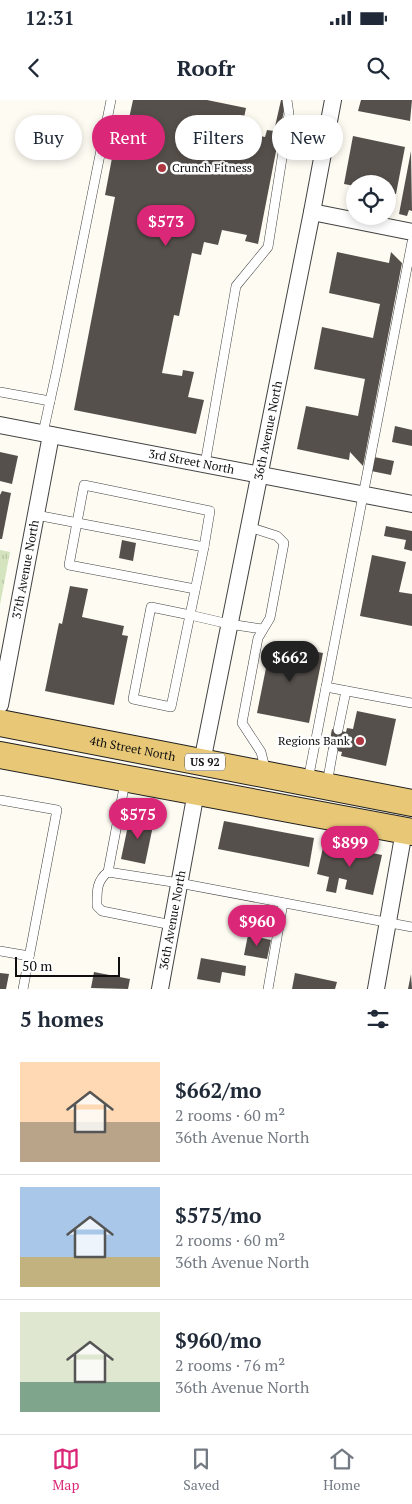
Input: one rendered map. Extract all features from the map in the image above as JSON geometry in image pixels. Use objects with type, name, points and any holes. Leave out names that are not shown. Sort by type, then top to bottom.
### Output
[{"type":"main road","name":"4th Street North","points":[[0,723],[317,784],[411,799]]},
{"type":"main road","points":[[0,741],[6,738],[102,756],[114,752],[118,746]]},
{"type":"main road","points":[[0,755],[408,832]]},
{"type":"main road","points":[[196,792],[212,783],[234,784],[393,812],[403,809],[411,799]]},
{"type":"street","name":"36th Avenue North","points":[[202,762],[333,100]]},
{"type":"street","points":[[312,212],[412,232]]},
{"type":"street","name":"3rd Street North","points":[[0,425],[412,504]]},
{"type":"street","name":"37th Avenue North","points":[[0,705],[6,639],[36,515],[47,434]]},
{"type":"street","name":"36th Avenue North","points":[[160,989],[196,792]]},
{"type":"street","points":[[376,989],[388,922],[408,832]]},
{"type":"lane","points":[[47,434],[50,401],[110,100]]},
{"type":"lane","points":[[205,464],[236,286],[268,247],[289,114],[287,100]]},
{"type":"lane","points":[[317,784],[326,687],[412,242]]},
{"type":"lane","points":[[0,392],[50,401]]},
{"type":"lane","points":[[195,589],[70,565],[84,485],[210,511],[204,547],[195,589],[190,615],[172,707],[134,699],[150,607],[190,615],[230,624],[262,629]]},
{"type":"lane","points":[[36,515],[204,547]]},
{"type":"lane","points":[[248,527],[276,536],[284,543],[270,618],[258,638],[242,723],[260,752],[266,774]]},
{"type":"lane","points":[[326,687],[412,703]]},
{"type":"lane","points":[[338,730],[346,691]]},
{"type":"lane","points":[[317,784],[333,750]]},
{"type":"lane","points":[[125,779],[108,872],[101,878],[96,894],[97,906],[102,910],[172,926]]},
{"type":"lane","points":[[0,800],[57,810],[23,989]]},
{"type":"lane","points":[[108,872],[179,883],[412,927]]},
{"type":"lane","points":[[268,989],[283,903]]},
{"type":"lane","points":[[0,951],[29,956]]},
{"type":"green space","points":[[0,550],[10,552],[0,605]]},
{"type":"building","points":[[133,100],[207,100],[246,108],[245,115],[175,115],[175,160],[262,160],[262,136],[265,137],[267,130],[272,131],[272,160],[274,160],[258,244],[245,241],[247,235],[222,230],[218,245],[204,242],[201,255],[192,253],[179,316],[174,315],[162,373],[182,376],[183,370],[194,372],[188,397],[204,400],[196,434],[74,410],[115,197],[105,195],[112,160],[165,160],[165,115],[130,115]]},
{"type":"building","points":[[281,100],[286,100],[283,115],[278,115]]},
{"type":"building","points":[[361,100],[412,100],[410,121],[358,111]]},
{"type":"building","points":[[353,136],[405,147],[396,194],[396,175],[346,175],[346,184],[344,184]]},
{"type":"building","points":[[411,151],[412,211],[409,210],[407,216],[399,214]]},
{"type":"building","points":[[337,252],[389,263],[391,252],[402,263],[363,466],[350,452],[349,460],[297,449],[306,406],[358,416],[365,379],[314,369],[322,327],[373,338],[380,304],[329,293]]},
{"type":"building","points":[[395,426],[412,430],[412,446],[392,442]]},
{"type":"building","points":[[0,452],[18,456],[12,484],[0,481]]},
{"type":"building","points":[[374,457],[394,461],[391,475],[371,471]]},
{"type":"building","points":[[2,491],[11,493],[2,539],[0,539],[0,495]]},
{"type":"building","points":[[386,526],[412,531],[412,551],[404,549],[406,540],[384,536]]},
{"type":"building","points":[[122,540],[136,543],[133,561],[119,558]]},
{"type":"building","points":[[372,555],[406,562],[399,592],[412,594],[412,626],[360,616]]},
{"type":"building","points":[[70,586],[88,589],[82,617],[124,626],[122,635],[128,636],[114,705],[45,691],[59,623],[62,624]]},
{"type":"building","points":[[271,643],[323,653],[309,723],[257,713]]},
{"type":"building","name":"Regions Bank","points":[[357,711],[396,719],[386,766],[341,756],[342,752],[328,749],[332,729],[346,732],[347,728],[353,729]]},
{"type":"building","points":[[130,816],[154,821],[145,864],[121,859]]},
{"type":"building","points":[[224,821],[314,838],[309,867],[218,849]]},
{"type":"building","points":[[324,843],[382,855],[373,895],[345,889],[347,880],[339,878],[336,893],[326,891],[329,877],[317,874]]},
{"type":"building","points":[[248,935],[271,940],[267,959],[244,955]]},
{"type":"building","points":[[201,958],[246,966],[245,976],[222,972],[220,983],[197,979]]},
{"type":"building","points":[[94,972],[130,979],[128,989],[91,988]]},
{"type":"building","points":[[0,973],[9,974],[6,989],[0,989]]},
{"type":"building","points":[[295,973],[337,982],[335,989],[292,989]]},
{"type":"building","points":[[411,974],[412,989],[408,989]]},
{"type":"place","name":"Crunch Fitness","points":[[162,168]]},
{"type":"place","name":"Regions Bank","points":[[360,741]]}]
